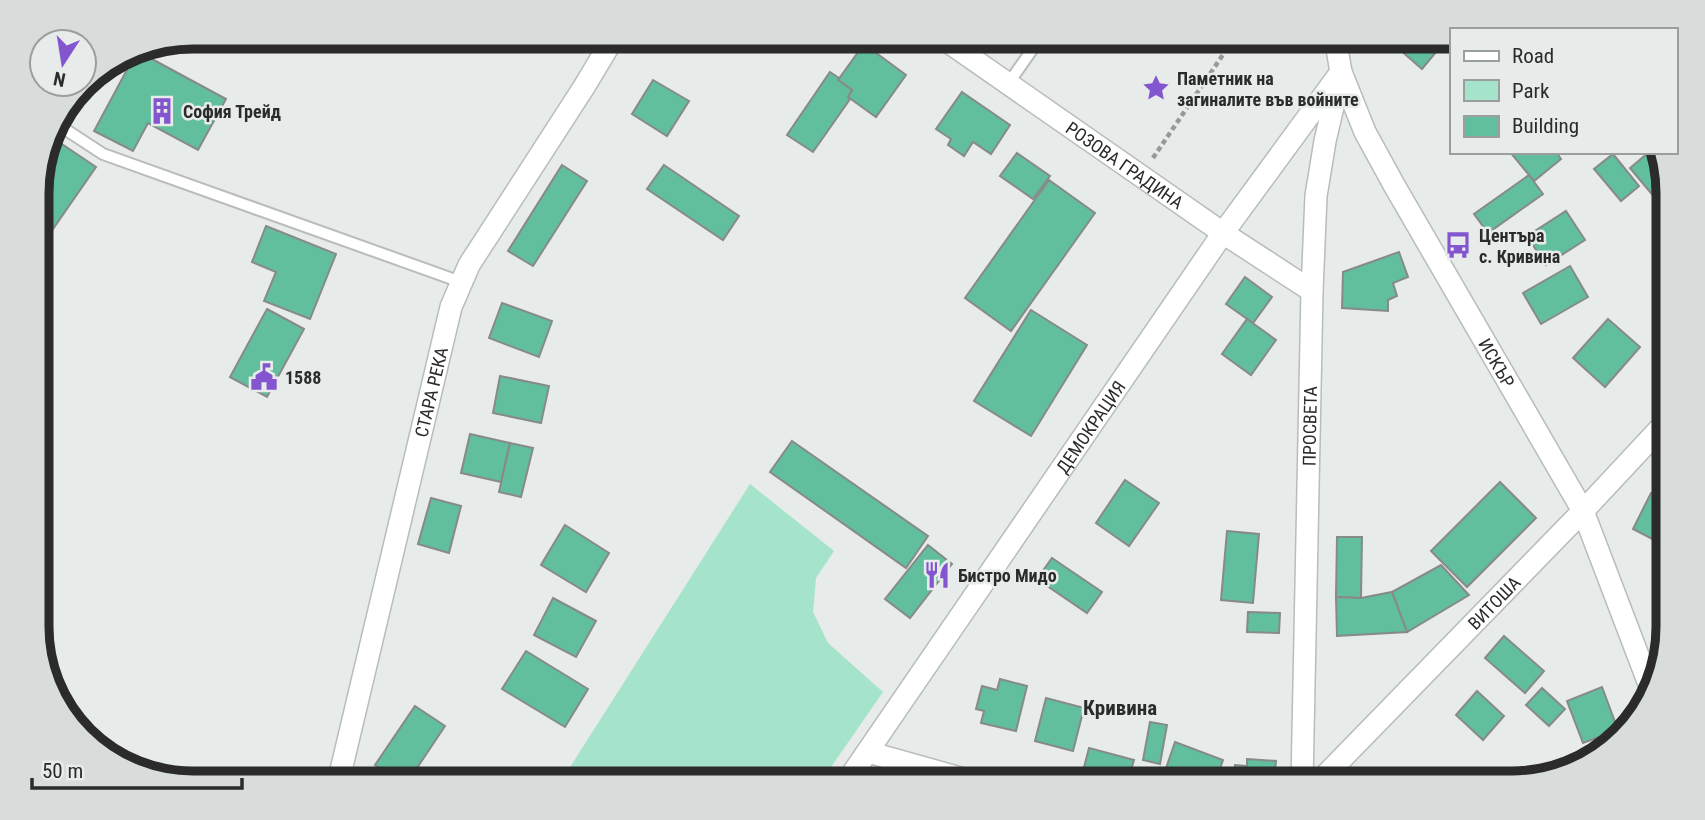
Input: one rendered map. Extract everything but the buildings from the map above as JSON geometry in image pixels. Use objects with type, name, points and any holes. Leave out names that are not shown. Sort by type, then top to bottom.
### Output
[{"type":"street","name":"СТАРА РЕКА","points":[[346,771],[451,307],[469,265],[607,49]]},
{"type":"street","name":"РОЗОВА ГРАДИНА","points":[[958,49],[1223,233],[1312,290]]},
{"type":"street","name":"ИСКЪР","points":[[1337,49],[1341,72],[1365,132],[1583,512],[1646,678]]},
{"type":"street","name":"ДЕМОКРАЦИЯ","points":[[854,771],[1223,233],[1341,72]]},
{"type":"street","name":"ПРОСВЕТА","points":[[1302,771],[1315,196],[1341,72]]},
{"type":"street","name":"ВИТОША","points":[[1330,771],[1583,512],[1656,432]]},
{"type":"street","points":[[867,752],[935,771]]},
{"type":"lane","points":[[1009,84],[1033,49]]},
{"type":"lane","points":[[65,129],[103,154],[461,282]]},
{"type":"path","points":[[1141,176],[1227,49]]},
{"type":"green space","points":[[750,484],[834,551],[816,578],[813,612],[828,643],[883,692],[828,771],[568,771]]},
{"type":"place","name":"Паметник на загиналите във войните","points":[[1156,88]]},
{"type":"place","name":"София Трейд","points":[[162,111]]},
{"type":"place","name":"Центъра с. Кривина","points":[[1458,245]]},
{"type":"place","name":"1588","points":[[264,377]]},
{"type":"place","name":"Бистро Мидо","points":[[937,575]]},
{"type":"district","name":"Кривина","points":[[1120,708]]}]
